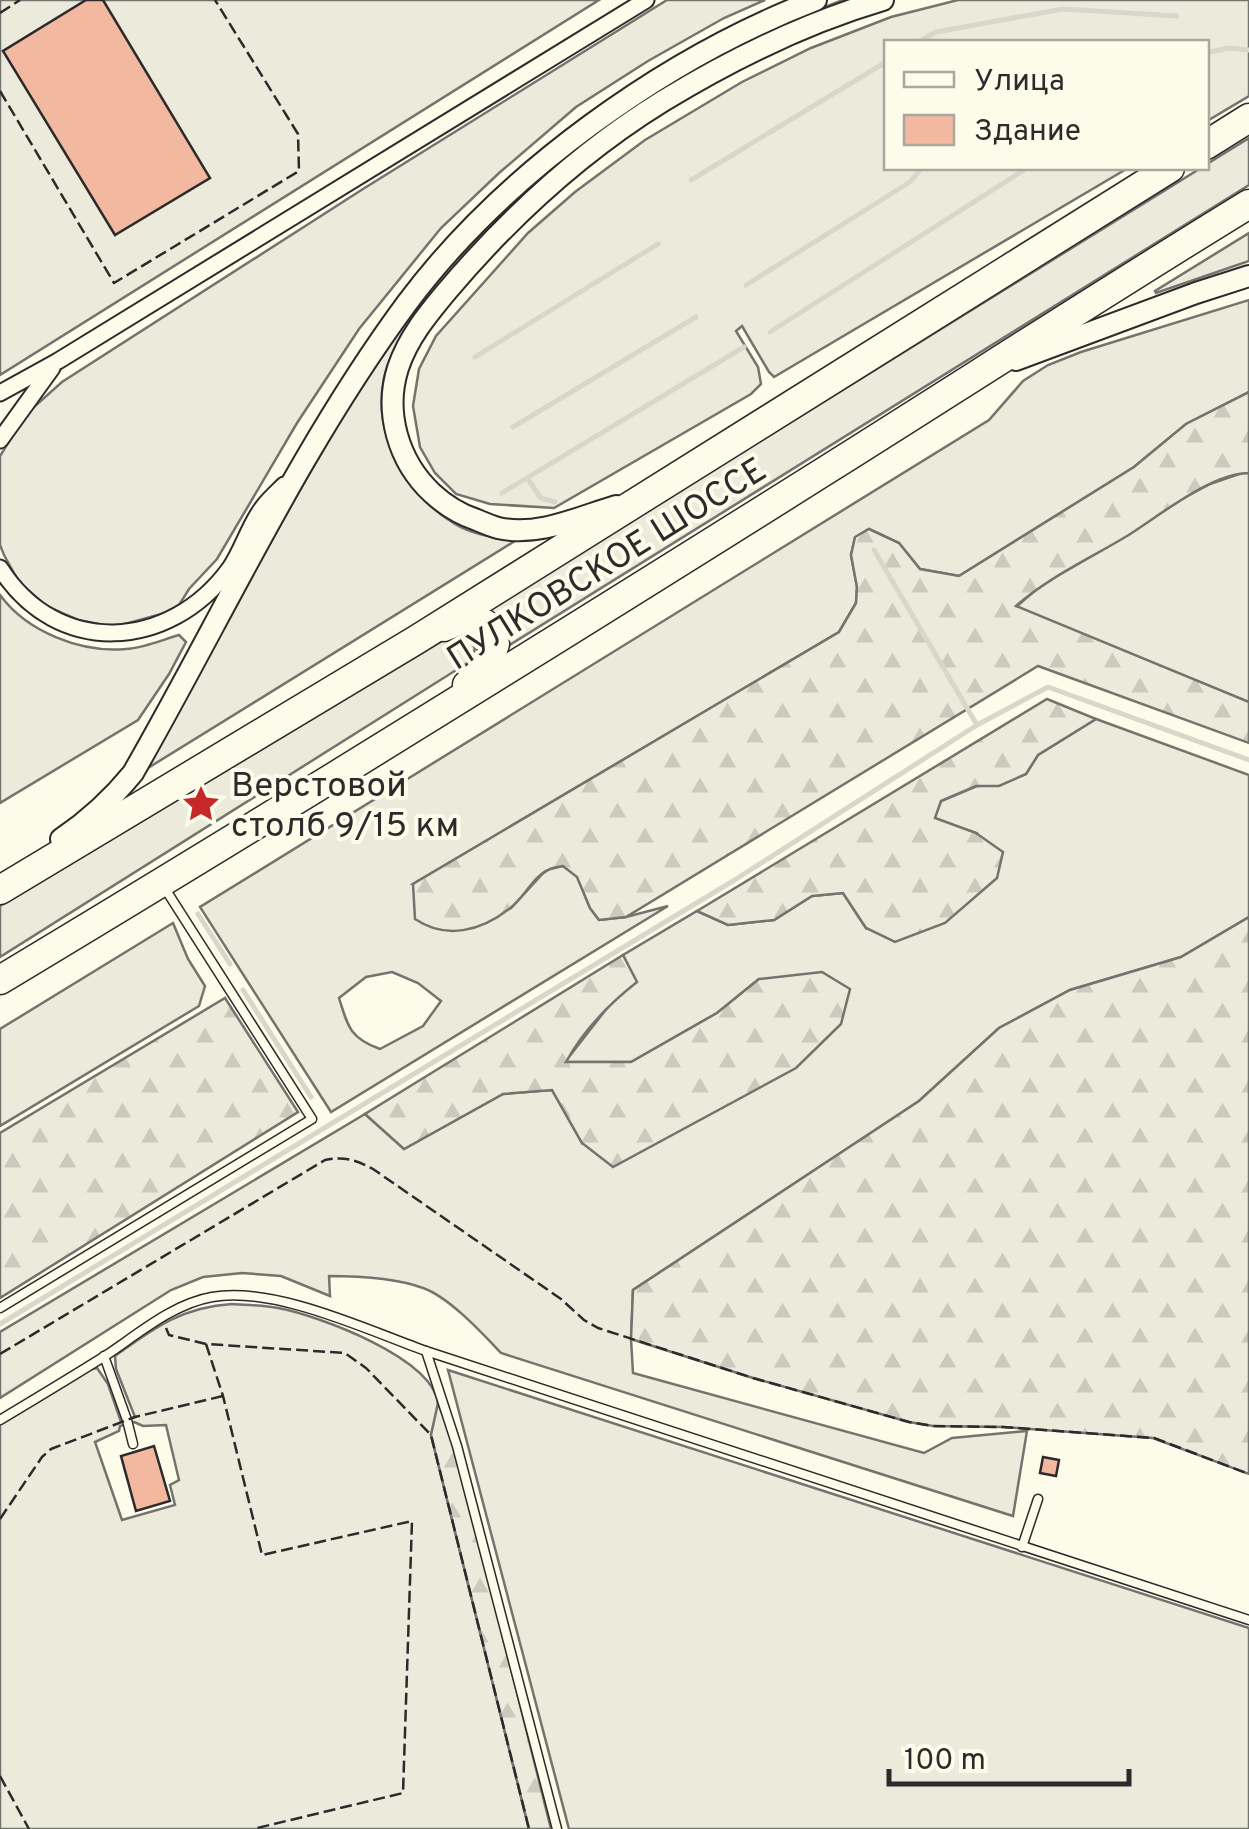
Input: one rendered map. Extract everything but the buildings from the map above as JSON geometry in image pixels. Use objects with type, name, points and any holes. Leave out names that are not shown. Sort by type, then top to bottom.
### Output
[{"type":"highway","points":[[1209,143],[1249,118]]},
{"type":"highway","name":"ПУЛКОВСКОЕ ШОССЕ","points":[[0,890],[416,640],[1167,170]]},
{"type":"highway","name":"ПУЛКОВСКОЕ ШОССЕ","points":[[0,980],[444,708],[1249,204]]},
{"type":"highway","points":[[416,640],[465,618],[484,624],[496,644],[486,666],[444,708]]},
{"type":"main road","points":[[28,874],[58,841],[112,800],[133,774],[298,472],[368,358],[452,250],[504,197],[655,80],[774,16],[816,0]]},
{"type":"main road","points":[[642,498],[547,528],[528,530],[500,528],[452,509],[423,484],[398,440],[392,398],[405,351],[432,310],[472,262],[534,200],[603,142],[661,102],[758,48],[842,12],[883,0]]},
{"type":"main road","points":[[976,376],[1249,276]]},
{"type":"street","points":[[0,393],[646,0]]},
{"type":"street","points":[[0,440],[58,361]]},
{"type":"street","points":[[0,568],[25,600],[45,615],[73,627],[116,634],[162,625],[188,610],[230,568],[262,508],[298,472]]},
{"type":"lane","points":[[0,1308],[312,1118],[162,883]]},
{"type":"lane","points":[[0,1420],[156,1321],[190,1304],[211,1297],[256,1296],[300,1306],[426,1352],[1249,1620]]},
{"type":"lane","points":[[426,1352],[458,1446],[557,1829]]},
{"type":"lane","points":[[104,1356],[132,1444]]},
{"type":"lane","points":[[1022,1547],[1038,1499]]},
{"type":"green space","points":[[0,0],[599,0],[0,375]]},
{"type":"green space","points":[[667,0],[765,0],[648,61],[576,107],[441,228],[359,329],[297,423],[217,559],[189,589],[176,610],[114,627],[78,620],[46,606],[19,582],[0,545],[0,456],[26,414],[62,382]]},
{"type":"green space","points":[[843,0],[858,0],[684,81],[420,310],[404,334],[387,368],[382,399],[383,420],[397,461],[422,497],[455,524],[515,541],[148,768],[355,394],[394,334],[432,287],[516,200],[609,124],[712,59],[775,27]]},
{"type":"green space","points":[[958,0],[1249,0],[1249,96],[1209,120],[1209,40],[884,40],[884,170],[1125,170],[774,377],[742,326],[736,331],[758,367],[761,384],[751,394],[554,508],[490,504],[456,494],[435,473],[420,447],[413,406],[419,369],[436,336],[528,233],[645,140],[742,82],[811,48],[891,17]]},
{"type":"green space","points":[[1249,138],[1249,185],[508,646],[506,628],[489,609],[1198,170],[1209,170],[1209,163]]},
{"type":"green space","points":[[1249,233],[1249,261],[1156,293],[1155,291]]},
{"type":"green space","points":[[1249,300],[1249,392],[1186,424],[1134,467],[959,576],[920,569],[899,543],[869,529],[855,538],[851,555],[856,603],[839,632],[413,884],[511,908],[546,870],[563,866],[577,876],[599,920],[668,906],[331,1112],[200,907],[989,420],[1023,381],[1048,365]],"holes":[[[392,972],[418,983],[441,1001],[423,1026],[380,1049],[352,1030],[339,998],[366,977]]]},
{"type":"green space","points":[[1249,392],[1249,473],[1218,480],[1186,497],[1016,606],[1249,702],[1249,743],[1038,666],[626,917],[599,920],[577,877],[563,866],[543,873],[509,909],[487,923],[451,931],[415,919],[413,884],[839,632],[856,603],[851,555],[855,537],[869,529],[899,543],[920,569],[959,576],[1134,467],[1186,424]]},
{"type":"green space","points":[[1249,473],[1249,702],[1016,607],[1040,586],[1182,499]]},
{"type":"green space","points":[[0,595],[25,620],[73,643],[126,649],[179,635],[186,642],[138,720],[0,803]]},
{"type":"green space","points":[[462,635],[470,639],[475,649],[469,662],[0,957],[0,906],[449,637]]},
{"type":"green space","points":[[1047,699],[1096,719],[1038,755],[1026,774],[999,786],[976,786],[941,801],[935,818],[976,833],[1003,852],[997,878],[945,923],[895,942],[866,928],[843,893],[812,896],[774,920],[728,925],[697,911]]},
{"type":"green space","points":[[1096,719],[1249,775],[1249,917],[1181,957],[1070,990],[999,1028],[919,1101],[633,1290],[633,1373],[924,1453],[952,1438],[1027,1431],[1013,1516],[501,1353],[465,1316],[433,1293],[376,1278],[329,1276],[330,1296],[281,1276],[242,1273],[203,1277],[171,1290],[0,1398],[0,1332],[365,1114],[404,1149],[503,1094],[552,1090],[582,1143],[759,979],[717,1013],[631,1062],[565,1062],[611,1003],[636,982],[623,955],[697,911],[728,925],[774,920],[812,896],[843,893],[866,928],[976,833],[934,818],[941,801],[977,786],[999,785],[1026,774],[1038,755]]},
{"type":"green space","points":[[1249,917],[1249,1474],[1153,1438],[909,1422],[631,1339],[633,1290],[919,1101],[999,1028],[1070,990],[1181,957]]},
{"type":"green space","points":[[173,923],[205,986],[199,1006],[0,1126],[0,1029]]},
{"type":"green space","points":[[623,955],[637,982],[597,1019],[566,1062],[631,1062],[717,1013],[759,979],[822,972],[850,989],[841,1024],[796,1068],[613,1167],[582,1143],[552,1090],[503,1094],[404,1149],[365,1114]]},
{"type":"green space","points":[[225,998],[298,1112],[0,1298],[0,1133]]},
{"type":"green space","points":[[214,1306],[267,1306],[319,1319],[396,1355],[432,1387],[438,1404],[431,1435],[529,1829],[0,1829],[0,1424],[87,1370],[97,1368],[108,1384],[121,1422],[135,1417],[116,1369],[115,1356],[169,1321]],"holes":[[[134,1422],[143,1426],[166,1425],[179,1480],[170,1485],[175,1505],[122,1520],[95,1442],[119,1431],[120,1426]]]},
{"type":"green space","points":[[448,1370],[1249,1628],[1249,1829],[569,1829]]},
{"type":"green space","points":[[438,1403],[456,1448],[551,1829],[529,1829],[431,1435]]},
{"type":"waterway","points":[[922,40],[936,32],[1063,9],[1177,16]]},
{"type":"waterway","points":[[1209,52],[1228,48],[1249,50]]},
{"type":"waterway","points":[[691,180],[884,63]]},
{"type":"waterway","points":[[746,285],[910,182],[920,170]]},
{"type":"waterway","points":[[770,332],[1024,170]]},
{"type":"waterway","points":[[475,357],[658,244]]},
{"type":"waterway","points":[[513,427],[696,317]]},
{"type":"waterway","points":[[502,493],[744,347]]},
{"type":"waterway","points":[[527,478],[541,498],[555,502]]},
{"type":"waterway","points":[[874,550],[977,725],[1048,687],[1249,760]]},
{"type":"waterway","points":[[0,1324],[733,881],[977,725]]},
{"type":"waterway","points":[[198,914],[230,964]]},
{"type":"waterway","points":[[243,990],[311,1097]]},
{"type":"fence","points":[[0,13],[20,0]]},
{"type":"fence","points":[[0,91],[114,283],[299,171],[298,134],[215,0]]},
{"type":"fence","points":[[0,1354],[325,1160],[344,1159],[373,1169],[598,1328],[753,1378],[909,1422],[1154,1438],[1249,1474]]},
{"type":"fence","points":[[166,1328],[169,1335],[206,1344],[345,1353],[366,1368],[431,1435],[529,1829]]},
{"type":"fence","points":[[206,1344],[223,1396],[262,1555],[412,1521],[403,1793],[253,1829]]},
{"type":"fence","points":[[0,1519],[51,1449],[135,1417],[223,1396]]},
{"type":"fence","points":[[0,1776],[29,1829]]},
{"type":"place","name":"Верстовой столб 9/15 км","points":[[201,804]]}]
